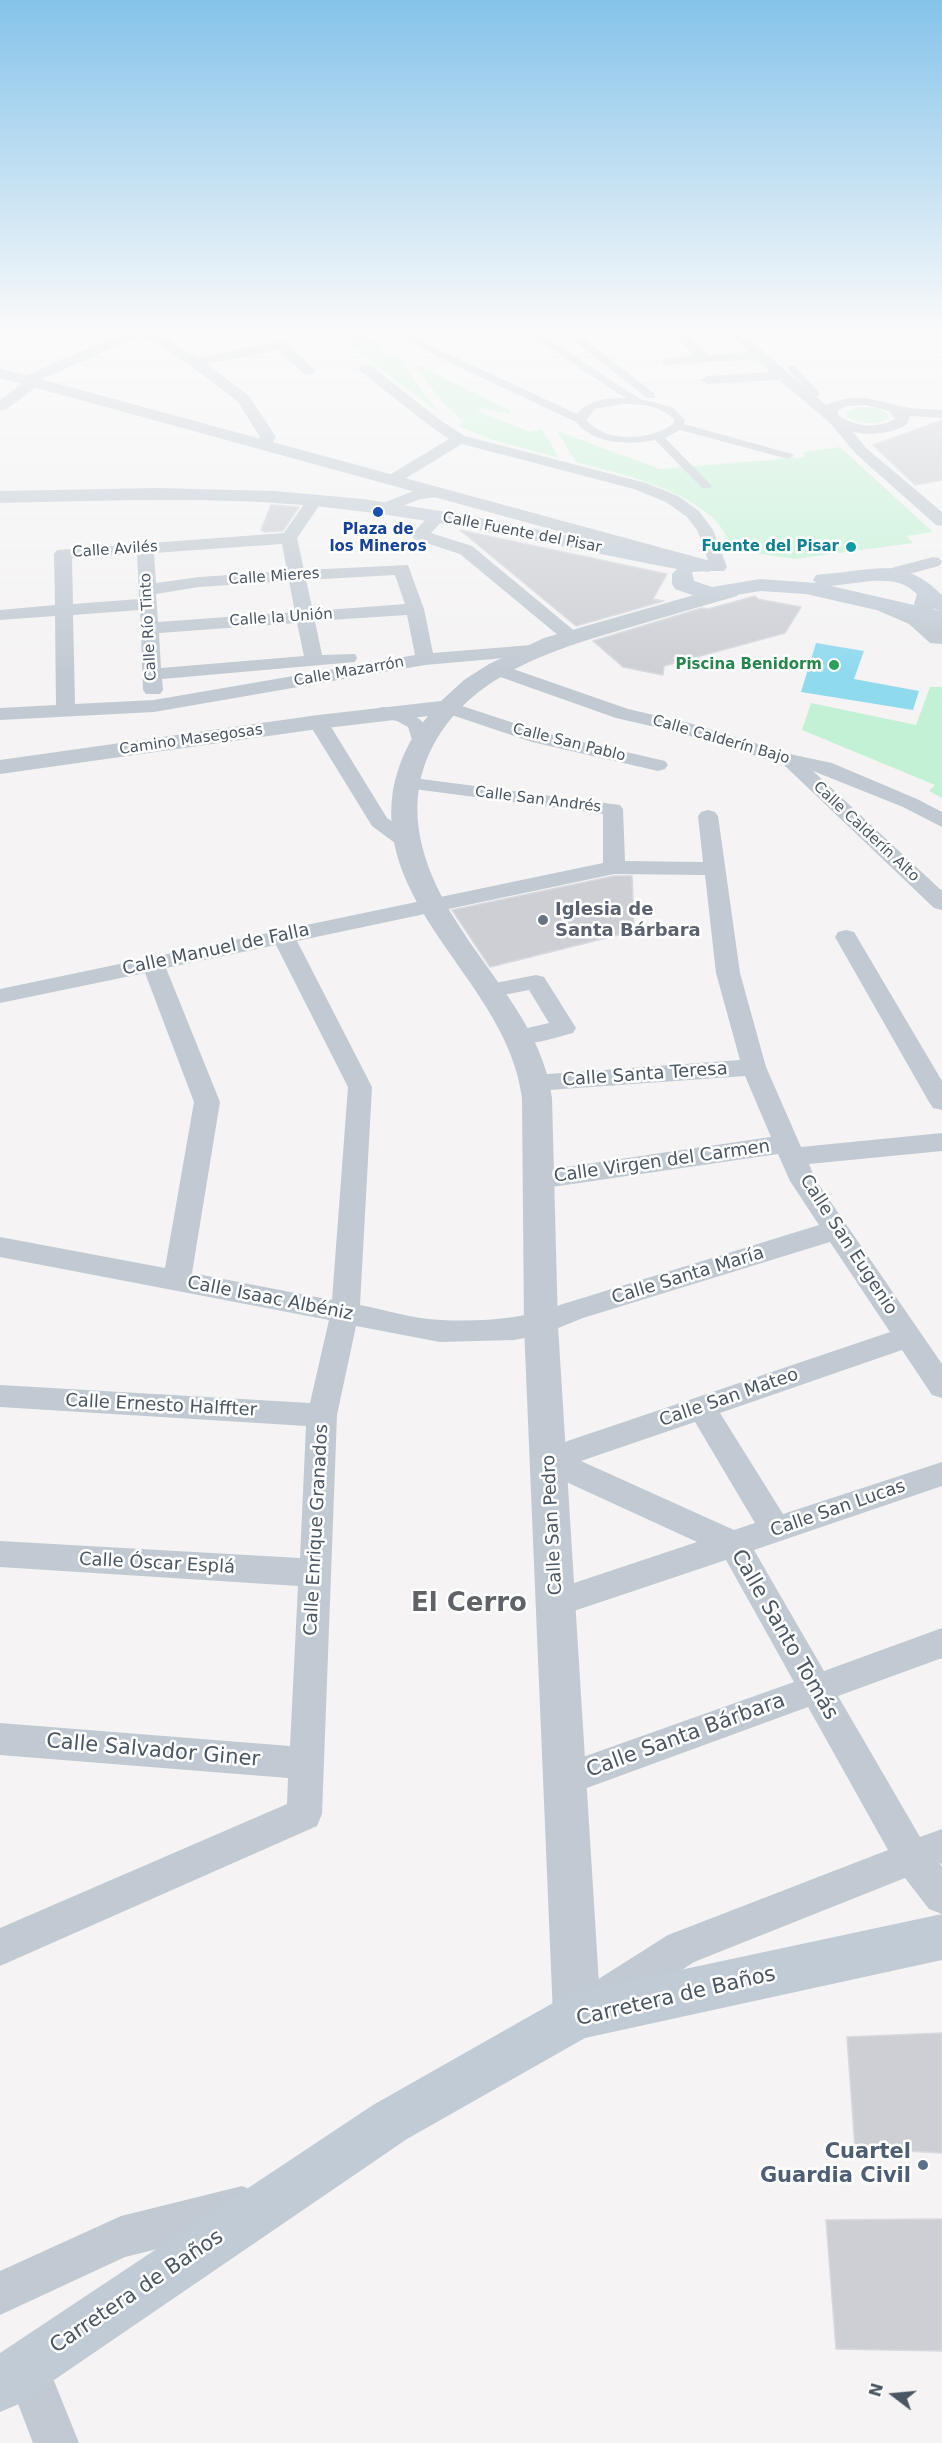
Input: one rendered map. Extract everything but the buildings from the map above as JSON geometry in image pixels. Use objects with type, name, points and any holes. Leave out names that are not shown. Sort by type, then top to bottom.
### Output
[{"type":"main road","name":"Calle Fuente del Pisar","points":[[0,497],[251,495],[424,510],[660,559],[711,576]]},
{"type":"main road","points":[[711,576],[760,585],[825,590],[862,587],[890,574],[909,579],[934,613]]},
{"type":"main road","points":[[862,587],[887,606],[912,604],[934,613]]},
{"type":"main road","name":"Carretera de Baños","points":[[13,2376],[390,2122],[577,2016],[942,1937]]},
{"type":"street","points":[[268,446],[440,493],[711,576]]},
{"type":"street","points":[[393,480],[450,446]]},
{"type":"street","points":[[484,446],[640,486],[672,499],[693,514],[705,530],[711,576]]},
{"type":"street","points":[[667,446],[706,486]]},
{"type":"street","points":[[751,446],[788,456]]},
{"type":"street","points":[[857,446],[942,521]]},
{"type":"street","points":[[861,451],[863,446]]},
{"type":"street","points":[[440,493],[423,493],[424,510],[420,536],[466,550],[571,637]]},
{"type":"street","points":[[314,660],[289,538],[315,500]]},
{"type":"street","name":"Calle Avilés","points":[[66,711],[63,554],[289,538]]},
{"type":"street","name":"Calle Río Tinto","points":[[145,548],[154,706]]},
{"type":"street","points":[[890,574],[938,558]]},
{"type":"street","points":[[887,606],[917,620],[934,613],[922,576],[938,558]]},
{"type":"street","name":"Calle Mieres","points":[[0,615],[63,610],[146,597],[199,582],[402,569],[415,609]]},
{"type":"street","points":[[657,613],[711,576]]},
{"type":"street","name":"Calle San Pedro","points":[[577,2016],[541,1324],[536,1083],[519,1037],[431,904],[411,858],[403,814],[406,783],[421,742],[447,707],[476,682],[531,651],[571,637],[657,613],[711,576]]},
{"type":"street","points":[[415,609],[425,659]]},
{"type":"street","name":"Calle la Unión","points":[[148,628],[415,609]]},
{"type":"street","points":[[425,659],[531,651]]},
{"type":"street","name":"Calle Mazarrón","points":[[151,674],[402,655],[425,659]]},
{"type":"street","points":[[425,659],[476,682]]},
{"type":"street","name":"Calle Mazarrón","points":[[0,714],[154,706],[425,659]]},
{"type":"street","name":"Calle Calderín Bajo","points":[[496,669],[623,714],[682,727],[790,760],[825,767],[910,803],[942,821]]},
{"type":"street","name":"Camino Masegosas","points":[[0,767],[383,713],[447,707]]},
{"type":"street","name":"Calle San Pablo","points":[[447,707],[539,738],[658,765]]},
{"type":"street","name":"Camino Masegosas","points":[[383,713],[401,716],[417,724],[421,742]]},
{"type":"street","points":[[318,722],[379,822],[407,841]]},
{"type":"street","name":"Calle Calderín Alto","points":[[790,760],[942,903]]},
{"type":"street","name":"Calle San Andrés","points":[[406,783],[613,809],[614,867]]},
{"type":"street","name":"Calle San Eugenio","points":[[708,816],[728,973],[754,1066],[802,1181],[942,1387]]},
{"type":"street","name":"Calle Manuel de Falla","points":[[0,996],[614,867],[714,869]]},
{"type":"street","name":"Calle Enrique Granados","points":[[0,1947],[304,1814],[322,1415],[345,1313],[360,1087],[283,936]]},
{"type":"street","points":[[846,937],[942,1102]]},
{"type":"street","points":[[153,964],[207,1102],[177,1281]]},
{"type":"street","points":[[488,991],[536,982],[564,1028],[519,1037]]},
{"type":"street","name":"Calle Santa Teresa","points":[[536,1083],[754,1066]]},
{"type":"street","name":"Calle Virgen del Carmen","points":[[538,1180],[790,1150],[942,1142]]},
{"type":"street","name":"Calle Santa María","points":[[541,1324],[573,1311],[836,1230]]},
{"type":"street","name":"Calle Isaac Albéniz","points":[[0,1247],[440,1331],[514,1329],[541,1324]]},
{"type":"street","name":"Calle San Mateo","points":[[549,1460],[908,1336]]},
{"type":"street","name":"Calle Ernesto Halffter","points":[[0,1396],[322,1415]]},
{"type":"street","points":[[701,1407],[776,1531]]},
{"type":"street","name":"Calle Santo Tomás","points":[[549,1460],[734,1545],[816,1689],[927,1852],[942,1896]]},
{"type":"street","name":"Calle San Lucas","points":[[556,1603],[942,1474]]},
{"type":"street","name":"Calle Óscar Esplá","points":[[0,1554],[315,1573]]},
{"type":"street","name":"Calle Santa Bárbara","points":[[565,1780],[942,1643]]},
{"type":"street","name":"Calle Salvador Giner","points":[[0,1739],[306,1764]]},
{"type":"street","points":[[577,2016],[681,1948],[927,1852]]},
{"type":"street","name":"Carretera de Baños","points":[[0,2293],[122,2237],[275,2199]]},
{"type":"street","points":[[13,2376],[56,2443]]},
{"type":"green space","points":[[515,446],[552,446],[559,458]]},
{"type":"green space","points":[[566,446],[598,446],[660,469],[804,457],[803,452],[840,447],[933,532],[907,536],[913,543],[795,559],[734,550],[717,522],[699,507],[683,498],[666,489],[576,462]]},
{"type":"green space","points":[[930,687],[942,687],[942,798],[929,791],[935,785],[802,730],[811,703],[916,725]]},
{"type":"water","name":"Piscina Benidorm","points":[[816,643],[864,651],[854,679],[919,691],[913,710],[801,692]]},
{"type":"place","name":"Plaza de los Mineros","points":[[378,512]]},
{"type":"place","name":"Fuente del Pisar","points":[[851,547]]},
{"type":"place","name":"Piscina Benidorm","points":[[834,665]]},
{"type":"place","name":"Iglesia de Santa Bárbara","points":[[543,920]]},
{"type":"place","name":"Cuartel Guardia Civil","points":[[923,2165]]},
{"type":"district","name":"El Cerro","points":[[469,1604]]}]
